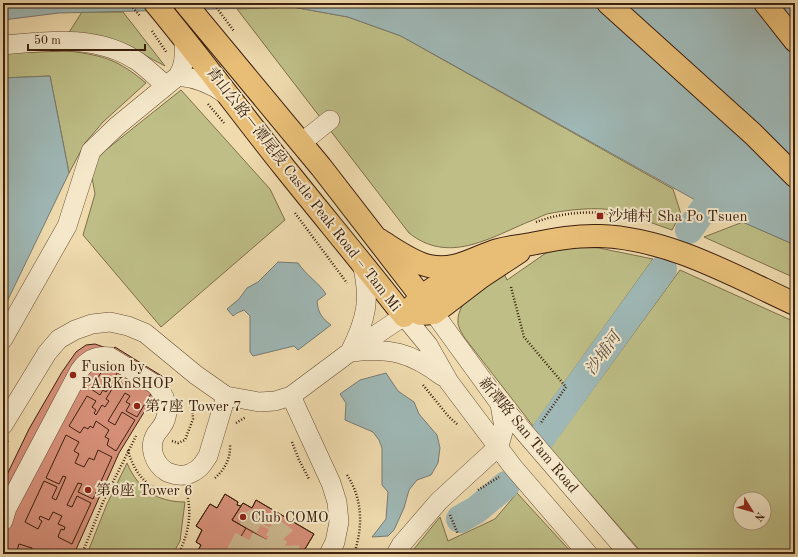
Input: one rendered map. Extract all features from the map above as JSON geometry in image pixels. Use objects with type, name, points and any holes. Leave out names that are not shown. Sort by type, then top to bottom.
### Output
[{"type":"main road","name":"青山公路－潭尾段 Castle Peak Road – Tam Mi","points":[[155,3],[220,82],[229,98],[404,316]]},
{"type":"main road","name":"青山公路－潭尾段 Castle Peak Road – Tam Mi","points":[[185,3],[378,239],[429,266],[443,267],[469,263],[531,234],[554,239],[599,236],[625,238],[649,243],[701,262],[795,304]]},
{"type":"main road","points":[[608,3],[753,134],[795,176]]},
{"type":"main road","points":[[765,3],[795,42]]},
{"type":"main road","name":"青山公路－潭尾段 Castle Peak Road – Tam Mi","points":[[428,304],[481,277],[531,234]]},
{"type":"main road","points":[[378,239],[428,304]]},
{"type":"main road","points":[[404,316],[428,304],[469,263]]},
{"type":"street","points":[[3,339],[67,226],[91,151],[172,81],[183,67],[185,56],[181,35]]},
{"type":"street","points":[[3,45],[79,41],[106,47],[137,61],[172,81],[192,77],[206,82],[229,98]]},
{"type":"street","points":[[301,143],[330,120]]},
{"type":"street","points":[[350,352],[361,329],[367,304],[367,284],[362,264]]},
{"type":"street","name":"新潭路 San Tam Road","points":[[428,304],[500,404],[629,554]]},
{"type":"street","points":[[7,430],[47,353],[59,339],[75,330],[92,324],[110,322],[128,326],[145,333],[196,375],[226,396],[259,402],[275,401],[290,396],[350,352],[404,316]]},
{"type":"street","name":"新潭路 San Tam Road","points":[[404,316],[428,345],[450,382],[499,446],[513,467],[588,554]]},
{"type":"street","points":[[350,352],[386,350],[413,357],[424,362],[450,382]]},
{"type":"street","points":[[3,521],[6,508],[80,370],[86,363],[94,358],[102,356],[110,357],[156,385],[160,391],[167,408],[167,418],[163,427],[156,436],[153,444],[153,454],[163,469],[171,474],[188,474],[197,470],[203,464],[208,456],[226,396]]},
{"type":"street","points":[[290,396],[331,483],[337,502],[339,522],[335,542],[330,554]]},
{"type":"street","points":[[396,554],[401,545],[439,501],[499,446],[504,428],[500,404]]},
{"type":"path","points":[[212,3],[230,24],[238,38]]},
{"type":"path","points":[[531,234],[546,219],[592,212],[614,214],[635,221]]},
{"type":"path","points":[[511,287],[524,337],[566,387],[539,425]]},
{"type":"path","points":[[420,381],[449,418],[460,426]]},
{"type":"path","points":[[82,554],[103,502],[128,450],[140,430],[178,443],[185,440],[193,420],[192,402],[202,398],[198,392]]},
{"type":"path","points":[[233,426],[241,419],[254,417]]},
{"type":"path","points":[[3,449],[7,430]]},
{"type":"path","points":[[291,438],[298,460],[312,485]]},
{"type":"path","points":[[211,481],[225,467],[230,450],[230,441]]},
{"type":"path","points":[[128,450],[135,470],[150,486],[170,493],[191,492]]},
{"type":"path","points":[[346,474],[355,491],[360,516],[359,536],[354,554]]},
{"type":"path","points":[[178,554],[185,542],[190,502],[186,492]]},
{"type":"green space","points":[[293,7],[348,17],[401,36],[673,189],[681,214],[672,230],[617,211],[601,209],[572,210],[547,214],[468,246],[453,248],[438,247],[424,242],[409,233],[237,9]]},
{"type":"green space","points":[[82,12],[123,12],[165,66],[137,51],[68,34]]},
{"type":"green space","points":[[69,51],[111,60],[127,69],[146,83],[103,122],[85,143],[69,173],[50,76],[3,78],[3,53]]},
{"type":"green space","points":[[181,90],[270,189],[285,220],[161,327],[83,235],[95,194],[91,172],[97,157]]},
{"type":"green space","points":[[743,222],[795,245],[795,278],[704,237]]},
{"type":"green space","points":[[570,247],[599,248],[653,259],[533,426],[464,337],[458,325],[459,314],[462,306],[474,292],[503,271],[507,280],[546,253]]},
{"type":"green space","points":[[680,270],[795,322],[795,554],[643,554],[550,448]]},
{"type":"green space","points":[[127,463],[143,487],[157,497],[166,500],[185,502],[180,541],[173,554],[87,554],[107,504]]},
{"type":"green space","points":[[517,493],[573,554],[522,554],[521,552],[491,554],[410,554],[440,517],[448,541],[495,519]]},
{"type":"water","points":[[3,3],[795,3],[795,245],[706,206],[401,36],[348,17],[293,7],[59,13],[3,20]]},
{"type":"water","points":[[50,76],[69,173],[3,310],[3,78]]},
{"type":"water","points":[[278,262],[298,263],[323,290],[326,294],[317,301],[318,309],[325,320],[331,325],[298,350],[294,346],[253,356],[250,352],[250,316],[244,310],[233,316],[227,309],[239,299],[247,288],[258,282]]},
{"type":"water","points":[[386,373],[398,391],[414,402],[419,414],[437,435],[440,448],[438,463],[431,475],[417,480],[409,490],[404,508],[394,530],[388,536],[372,537],[386,519],[388,492],[382,485],[382,448],[379,440],[373,432],[345,420],[346,403],[340,394],[360,380]]},
{"type":"building","points":[[95,344],[112,350],[115,347],[165,378],[119,453],[74,554],[3,554],[3,483],[29,429],[62,372],[76,352],[86,345]]},
{"type":"building","name":"第7座 Tower 7","points":[[108,361],[120,368],[116,375],[119,377],[116,382],[129,390],[133,382],[155,387],[137,417],[126,411],[130,404],[126,402],[130,396],[125,393],[108,421],[115,425],[122,412],[135,420],[116,451],[107,445],[109,439],[105,437],[109,430],[96,421],[93,428],[90,426],[88,429],[84,427],[80,433],[69,426],[87,396],[96,401],[92,407],[96,410],[94,413],[96,415],[102,405],[105,407],[109,401],[106,399],[112,389],[109,387],[106,392],[103,390],[100,395],[91,389]]},
{"type":"building","name":"第6座 Tower 6","points":[[66,435],[79,442],[74,451],[79,454],[75,463],[84,467],[89,458],[94,460],[98,450],[112,457],[93,499],[78,492],[82,484],[78,483],[67,505],[72,507],[77,496],[91,503],[72,544],[58,537],[61,529],[64,530],[65,527],[58,524],[62,516],[53,512],[49,520],[40,516],[39,519],[42,521],[38,529],[25,522],[44,481],[57,487],[52,498],[56,500],[66,477],[63,476],[59,484],[46,478]]},
{"type":"building","points":[[225,494],[238,502],[237,505],[241,506],[232,520],[246,528],[240,538],[246,541],[238,554],[196,554],[201,545],[196,542],[202,530],[196,526],[210,504],[217,508]]},
{"type":"building","name":"Club COMO","points":[[225,494],[238,502],[237,505],[241,506],[243,503],[252,508],[256,500],[314,534],[302,554],[196,554],[201,545],[196,542],[202,530],[196,526],[210,504],[217,508]]},
{"type":"building","points":[[256,500],[314,534],[302,554],[291,554],[232,520],[243,503],[252,508]]},
{"type":"building","points":[[19,544],[32,548],[31,553],[16,554]]},
{"type":"waterway","name":"沙埔河","points":[[689,230],[728,175]]},
{"type":"waterway","name":"沙埔河","points":[[541,438],[663,269]]},
{"type":"waterway","name":"沙埔河","points":[[460,519],[476,510],[506,485]]},
{"type":"tunnel","points":[[235,554],[253,519],[273,528],[285,536],[289,541],[290,547],[288,554]]},
{"type":"tunnel","points":[[253,554],[267,526]]},
{"type":"tunnel","points":[[270,554],[281,533]]},
{"type":"place","name":"沙埔村 Sha Po Tsuen","points":[[600,216]]},
{"type":"place","name":"Fusion by PARKnSHOP","points":[[73,375]]},
{"type":"place","name":"第7座 Tower 7","points":[[137,406]]},
{"type":"place","name":"第6座 Tower 6","points":[[88,490]]},
{"type":"place","name":"Club COMO","points":[[243,517]]}]
